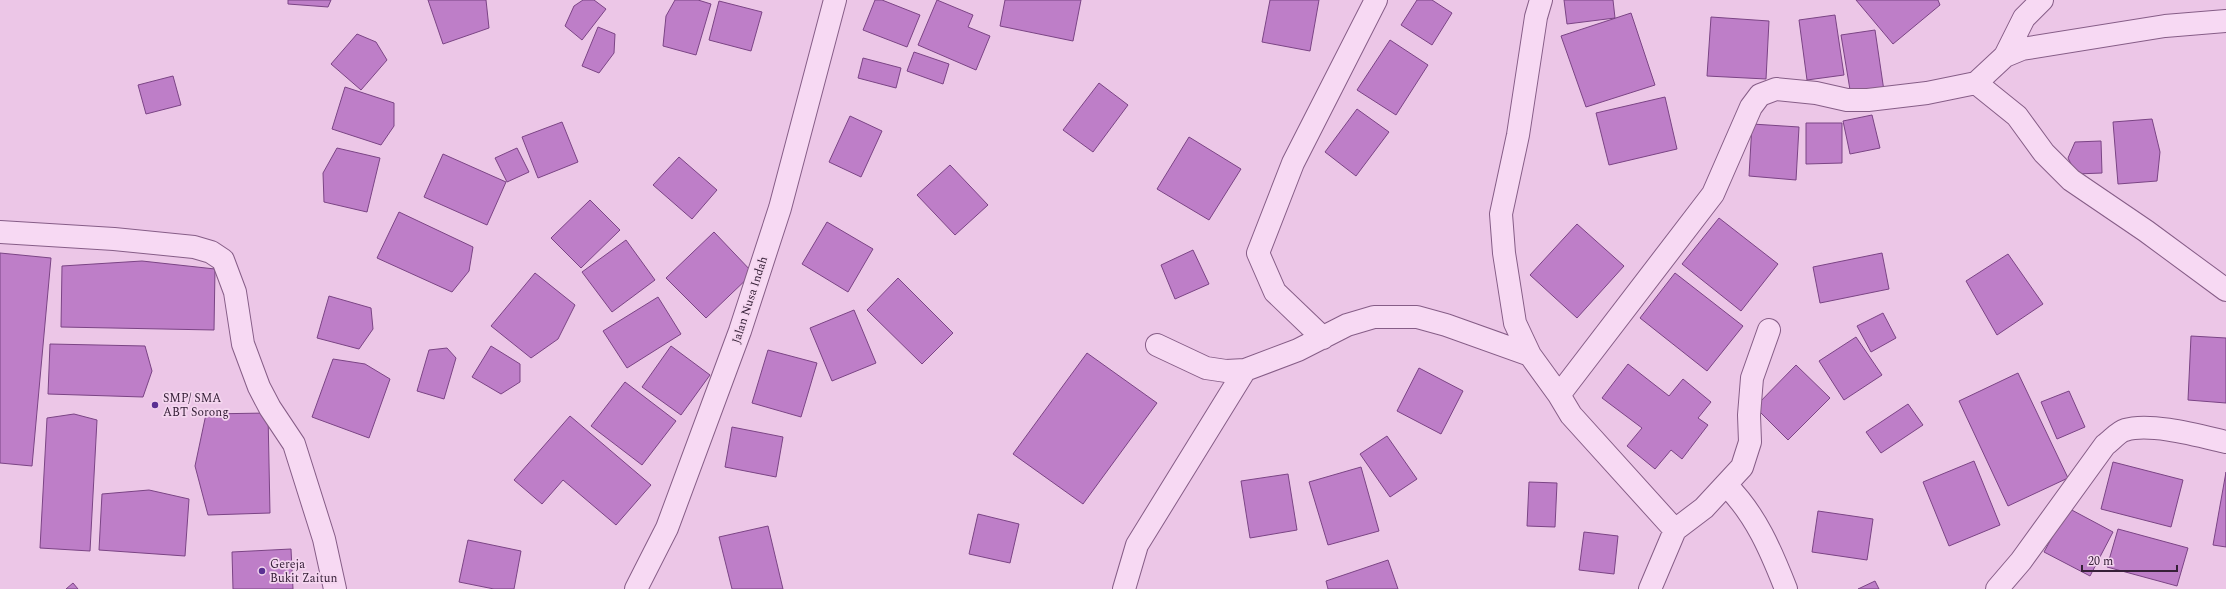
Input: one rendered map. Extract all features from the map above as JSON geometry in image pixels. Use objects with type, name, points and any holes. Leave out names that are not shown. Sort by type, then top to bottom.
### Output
[{"type":"street","name":"Jalan Nusa Indah","points":[[636,589],[667,528],[740,331],[780,208],[835,0]]},
{"type":"street","points":[[1323,338],[1275,292],[1258,253],[1293,163],[1376,0]]},
{"type":"street","points":[[1541,0],[1536,17],[1518,135],[1501,214],[1504,253],[1515,323],[1530,355],[1559,395],[1571,415],[1675,530]]},
{"type":"street","points":[[1559,395],[1712,194],[1751,107],[1760,95],[1776,89],[1816,93],[1847,100],[1868,100],[1927,93],[1976,83],[2005,56],[2024,18],[2042,0]]},
{"type":"street","points":[[2005,56],[2022,49],[2055,43],[2165,26],[2226,20]]},
{"type":"street","points":[[1976,83],[2017,116],[2044,153],[2071,180],[2146,231],[2226,290]]},
{"type":"street","points":[[0,232],[114,239],[194,248],[211,252],[223,260],[235,292],[244,344],[259,387],[270,408],[294,444],[324,538],[335,589]]},
{"type":"street","points":[[1157,345],[1206,368],[1245,370],[1323,338],[1347,325],[1374,317],[1417,317],[1446,325],[1530,355]]},
{"type":"street","points":[[1650,589],[1675,530],[1690,520],[1727,486],[1742,467],[1750,442],[1749,415],[1752,378],[1769,330]]},
{"type":"street","points":[[1124,589],[1137,545],[1245,370]]},
{"type":"street","points":[[1997,589],[2021,561],[2105,445],[2124,430],[2144,427],[2192,434],[2226,442]]},
{"type":"street","points":[[1727,486],[1741,500],[1769,546],[1786,589]]},
{"type":"building","points":[[288,0],[331,0],[328,7],[288,4]]},
{"type":"building","points":[[428,0],[486,0],[489,28],[443,44]]},
{"type":"building","points":[[583,0],[594,0],[606,9],[582,40],[565,26],[574,6]]},
{"type":"building","points":[[675,0],[698,0],[711,4],[696,55],[663,46],[666,16]]},
{"type":"building","points":[[875,0],[882,0],[920,15],[907,47],[863,30]]},
{"type":"building","points":[[937,0],[973,15],[968,27],[990,36],[976,70],[918,45]]},
{"type":"building","points":[[1005,0],[1081,0],[1073,41],[1000,26]]},
{"type":"building","points":[[1270,0],[1319,0],[1310,51],[1262,42]]},
{"type":"building","points":[[1417,0],[1432,0],[1452,13],[1432,45],[1401,25]]},
{"type":"building","points":[[1564,0],[1613,0],[1615,18],[1567,24]]},
{"type":"building","points":[[1856,0],[1938,0],[1940,5],[1893,44]]},
{"type":"building","points":[[719,1],[762,12],[751,51],[709,40]]},
{"type":"building","points":[[1631,13],[1655,85],[1586,107],[1561,36]]},
{"type":"building","points":[[1835,15],[1844,75],[1807,80],[1799,20]]},
{"type":"building","points":[[1711,17],[1769,21],[1766,79],[1707,76]]},
{"type":"building","points":[[598,27],[615,34],[614,53],[599,73],[582,66]]},
{"type":"building","points":[[1875,30],[1884,91],[1851,96],[1841,35]]},
{"type":"building","points":[[357,34],[376,42],[387,60],[361,90],[331,64]]},
{"type":"building","points":[[1390,40],[1428,65],[1396,115],[1357,90]]},
{"type":"building","points":[[914,52],[949,64],[943,84],[907,71]]},
{"type":"building","points":[[863,58],[901,68],[896,88],[858,78]]},
{"type":"building","points":[[173,76],[181,105],[146,114],[138,85]]},
{"type":"building","points":[[1099,83],[1128,105],[1093,152],[1063,130]]},
{"type":"building","points":[[345,87],[394,103],[394,126],[381,145],[332,129]]},
{"type":"building","points":[[1665,97],[1677,149],[1609,165],[1596,113]]},
{"type":"building","points":[[1357,109],[1389,132],[1356,176],[1325,152]]},
{"type":"building","points":[[1872,115],[1880,148],[1850,154],[1843,121]]},
{"type":"building","points":[[850,116],[882,131],[861,177],[829,162]]},
{"type":"building","points":[[2152,119],[2160,152],[2157,181],[2118,184],[2113,122]]},
{"type":"building","points":[[562,122],[578,162],[538,178],[522,137]]},
{"type":"building","points":[[1806,123],[1842,123],[1842,163],[1806,164]]},
{"type":"building","points":[[1752,124],[1799,127],[1796,180],[1749,176]]},
{"type":"building","points":[[1189,137],[1241,169],[1209,220],[1157,189]]},
{"type":"building","points":[[2101,141],[2102,173],[2076,174],[2068,158],[2075,142]]},
{"type":"building","points":[[337,148],[380,158],[367,212],[324,202],[323,173]]},
{"type":"building","points":[[517,148],[529,172],[507,182],[495,158]]},
{"type":"building","points":[[443,154],[506,182],[487,225],[424,197]]},
{"type":"building","points":[[679,157],[717,190],[692,219],[653,185]]},
{"type":"building","points":[[950,165],[988,205],[955,235],[917,195]]},
{"type":"building","points":[[590,200],[620,230],[581,268],[551,238]]},
{"type":"building","points":[[399,212],[473,247],[469,271],[452,292],[377,258]]},
{"type":"building","points":[[1719,218],[1778,264],[1741,311],[1682,264]]},
{"type":"building","points":[[827,222],[873,249],[848,292],[802,264]]},
{"type":"building","points":[[1577,224],[1624,266],[1577,318],[1530,275]]},
{"type":"building","points":[[714,232],[753,273],[706,318],[666,278]]},
{"type":"building","points":[[626,240],[655,280],[612,312],[582,272]]},
{"type":"building","points":[[1193,250],[1209,284],[1175,299],[1161,265]]},
{"type":"building","points":[[0,253],[51,258],[32,466],[0,463]]},
{"type":"building","points":[[1882,253],[1889,289],[1820,303],[1813,267]]},
{"type":"building","points":[[2008,254],[2043,304],[1997,335],[1966,281]]},
{"type":"building","points":[[142,261],[215,269],[214,330],[61,327],[62,266]]},
{"type":"building","points":[[535,273],[575,305],[558,339],[531,358],[491,326]]},
{"type":"building","points":[[1675,273],[1743,326],[1707,371],[1640,318]]},
{"type":"building","points":[[898,278],[953,333],[922,364],[867,310]]},
{"type":"building","points":[[329,296],[371,308],[373,329],[359,349],[317,338]]},
{"type":"building","points":[[658,297],[681,334],[627,368],[603,331]]},
{"type":"building","points":[[854,310],[876,363],[832,381],[810,328]]},
{"type":"building","points":[[1883,313],[1896,338],[1871,352],[1857,326]]},
{"type":"building","points":[[2191,336],[2226,338],[2226,403],[2188,400]]},
{"type":"building","points":[[1856,337],[1882,375],[1844,400],[1819,361]]},
{"type":"building","points":[[50,344],[145,346],[152,371],[143,397],[48,394]]},
{"type":"building","points":[[491,346],[520,364],[520,382],[501,394],[472,377]]},
{"type":"building","points":[[671,346],[710,375],[681,415],[642,387]]},
{"type":"building","points":[[447,348],[456,358],[444,399],[417,391],[429,350]]},
{"type":"building","points":[[768,350],[817,363],[801,417],[752,403]]},
{"type":"building","points":[[1087,353],[1157,403],[1083,504],[1013,454]]},
{"type":"building","points":[[333,359],[365,364],[390,379],[369,438],[312,417]]},
{"type":"building","points":[[1628,364],[1669,396],[1683,379],[1711,402],[1698,418],[1708,425],[1682,459],[1671,450],[1655,469],[1627,446],[1642,428],[1602,398]]},
{"type":"building","points":[[1796,365],[1830,398],[1788,440],[1755,407]]},
{"type":"building","points":[[1419,368],[1463,391],[1441,434],[1397,411]]},
{"type":"building","points":[[2018,373],[2068,478],[2008,506],[1959,401]]},
{"type":"building","points":[[625,382],[676,421],[642,465],[591,426]]},
{"type":"building","points":[[2069,391],[2085,427],[2057,439],[2041,402]]},
{"type":"building","points":[[1908,404],[1923,425],[1881,453],[1866,432]]},
{"type":"building","points":[[268,413],[270,513],[208,515],[195,466],[206,414]]},
{"type":"building","points":[[74,414],[97,420],[90,551],[40,548],[47,418]]},
{"type":"building","points":[[570,416],[651,485],[616,525],[563,480],[542,504],[514,480]]},
{"type":"building","points":[[732,427],[783,437],[776,477],[725,467]]},
{"type":"building","points":[[1387,436],[1417,479],[1390,497],[1360,454]]},
{"type":"building","points":[[1974,461],[2000,525],[1949,546],[1923,482]]},
{"type":"building","points":[[2113,462],[2183,480],[2171,527],[2101,509]]},
{"type":"building","points":[[1361,467],[1379,531],[1328,545],[1309,482]]},
{"type":"building","points":[[2226,472],[2226,547],[2213,545]]},
{"type":"building","points":[[1288,474],[1297,530],[1250,538],[1241,481]]},
{"type":"building","points":[[1529,482],[1557,483],[1555,527],[1527,526]]},
{"type":"building","points":[[149,490],[189,499],[185,556],[99,550],[102,494]]},
{"type":"building","points":[[2068,508],[2113,532],[2090,576],[2044,552]]},
{"type":"building","points":[[1818,511],[1873,519],[1867,560],[1812,552]]},
{"type":"building","points":[[978,514],[1019,524],[1010,563],[969,554]]},
{"type":"building","points":[[768,526],[783,589],[732,589],[719,537]]},
{"type":"building","points":[[2118,529],[2188,548],[2177,586],[2107,567]]},
{"type":"building","points":[[1584,532],[1618,536],[1614,574],[1579,570]]},
{"type":"building","points":[[468,540],[521,551],[514,589],[494,589],[459,582]]},
{"type":"building","name":"Gereja Bukit Zaitun","points":[[291,549],[293,589],[233,589],[232,552]]},
{"type":"building","points":[[1388,560],[1398,589],[1328,589],[1326,581]]},
{"type":"building","points":[[1875,581],[1879,589],[1858,589]]},
{"type":"building","points":[[73,583],[78,589],[66,589]]},
{"type":"place","name":"SMP/ SMA ABT Sorong","points":[[155,405]]},
{"type":"place","name":"Gereja Bukit Zaitun","points":[[262,571]]}]
